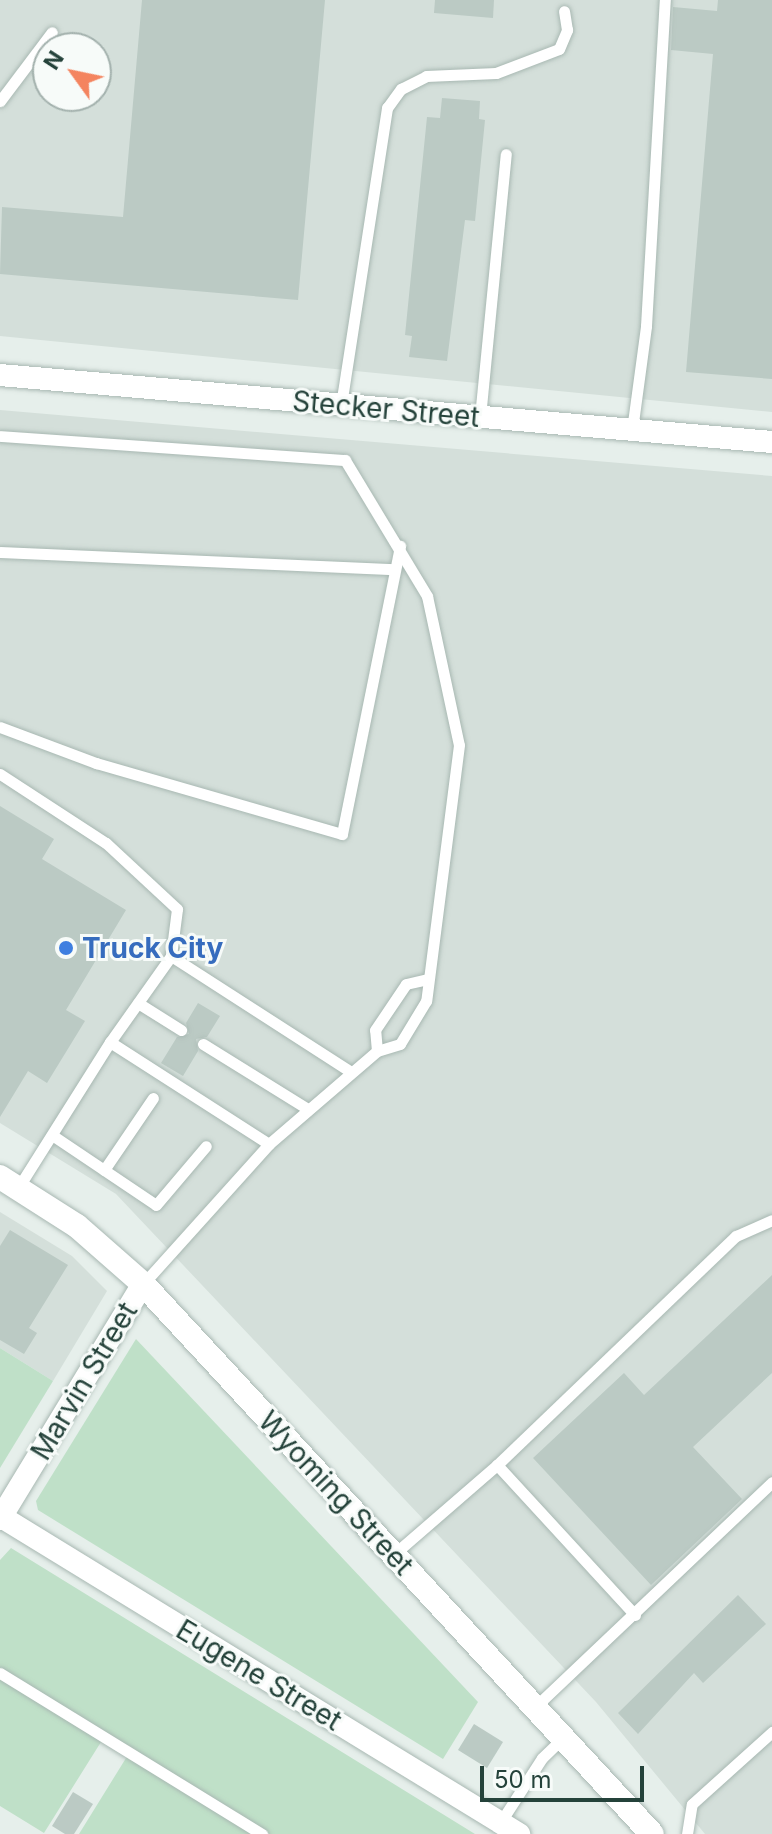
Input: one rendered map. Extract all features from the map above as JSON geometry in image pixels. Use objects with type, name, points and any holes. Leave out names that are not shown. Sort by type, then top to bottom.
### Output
[{"type":"main road","name":"Wyoming Street","points":[[9,1182],[86,1232],[143,1284],[647,1832]]},
{"type":"street","name":"Stecker Street","points":[[0,375],[772,442]]},
{"type":"street","name":"Marvin Street","points":[[0,1518],[143,1284]]},
{"type":"street","name":"Eugene Street","points":[[0,1518],[509,1828]]},
{"type":"lane","points":[[632,430],[646,326],[665,0]]},
{"type":"lane","points":[[341,405],[387,108],[401,89],[426,76],[496,73],[559,49],[567,30],[564,11]]},
{"type":"lane","points":[[0,101],[32,59]]},
{"type":"lane","points":[[480,417],[506,154]]},
{"type":"lane","points":[[0,436],[345,460],[400,545],[427,596],[459,745],[426,1001],[400,1044],[377,1051],[269,1144],[143,1284]]},
{"type":"lane","points":[[0,727],[96,763],[342,834],[400,545]]},
{"type":"lane","points":[[0,552],[395,569]]},
{"type":"lane","points":[[0,774],[106,843],[177,909],[171,956],[110,1042],[52,1135],[9,1182]]},
{"type":"lane","points":[[171,956],[351,1072]]},
{"type":"lane","points":[[377,1051],[375,1030],[406,984],[428,979]]},
{"type":"lane","points":[[138,1003],[181,1030]]},
{"type":"lane","points":[[110,1042],[269,1144]]},
{"type":"lane","points":[[203,1044],[308,1109]]},
{"type":"lane","points":[[104,1170],[153,1098]]},
{"type":"lane","points":[[52,1135],[156,1205],[206,1146]]},
{"type":"lane","points":[[393,1555],[497,1465],[736,1236],[772,1220]]},
{"type":"lane","points":[[497,1465],[635,1615]]},
{"type":"lane","points":[[534,1707],[635,1615],[772,1482]]},
{"type":"lane","points":[[0,1673],[262,1834]]},
{"type":"lane","points":[[687,1834],[692,1804],[772,1732]]},
{"type":"lane","points":[[509,1828],[538,1763],[563,1738]]},
{"type":"shaded area","points":[[0,0],[772,0],[772,412],[0,336]]},
{"type":"shaded area","points":[[0,410],[772,476],[772,1834],[705,1834],[596,1702],[116,1194],[0,1123]]},
{"type":"shaded area","points":[[0,1212],[72,1256],[107,1291],[53,1381],[0,1348]]},
{"type":"green space","points":[[136,1339],[478,1702],[443,1759],[38,1510],[36,1501]]},
{"type":"green space","points":[[0,1348],[53,1381],[0,1468]]},
{"type":"green space","points":[[11,1548],[475,1834],[79,1834],[131,1750],[106,1734],[44,1833],[0,1806],[0,1560]]},
{"type":"building","points":[[142,0],[325,0],[298,300],[0,274],[2,207],[123,217]]},
{"type":"building","points":[[435,0],[494,0],[493,18],[434,13]]},
{"type":"building","points":[[718,0],[772,0],[772,379],[686,372],[713,54],[671,50],[673,7],[717,11]]},
{"type":"building","points":[[442,98],[480,101],[479,119],[485,120],[475,221],[465,220],[447,361],[409,357],[412,336],[405,335],[427,117],[440,118]]},
{"type":"building","points":[[0,806],[54,839],[42,859],[126,910],[66,1010],[85,1021],[47,1083],[28,1071],[0,1117]]},
{"type":"building","points":[[198,1003],[220,1016],[207,1037],[196,1039],[198,1051],[183,1076],[161,1063],[177,1037],[189,1034],[186,1023]]},
{"type":"building","points":[[10,1230],[68,1265],[29,1328],[37,1333],[24,1354],[0,1340],[0,1246]]},
{"type":"building","points":[[772,1275],[772,1373],[693,1447],[742,1499],[651,1585],[533,1458],[624,1373],[644,1395]]},
{"type":"building","points":[[738,1595],[766,1624],[703,1683],[694,1673],[638,1734],[618,1713]]},
{"type":"building","points":[[474,1724],[503,1742],[487,1768],[458,1750]]},
{"type":"building","points":[[73,1792],[93,1804],[74,1834],[65,1834],[52,1826]]},
{"type":"place","name":"Truck City","points":[[66,948]]}]
